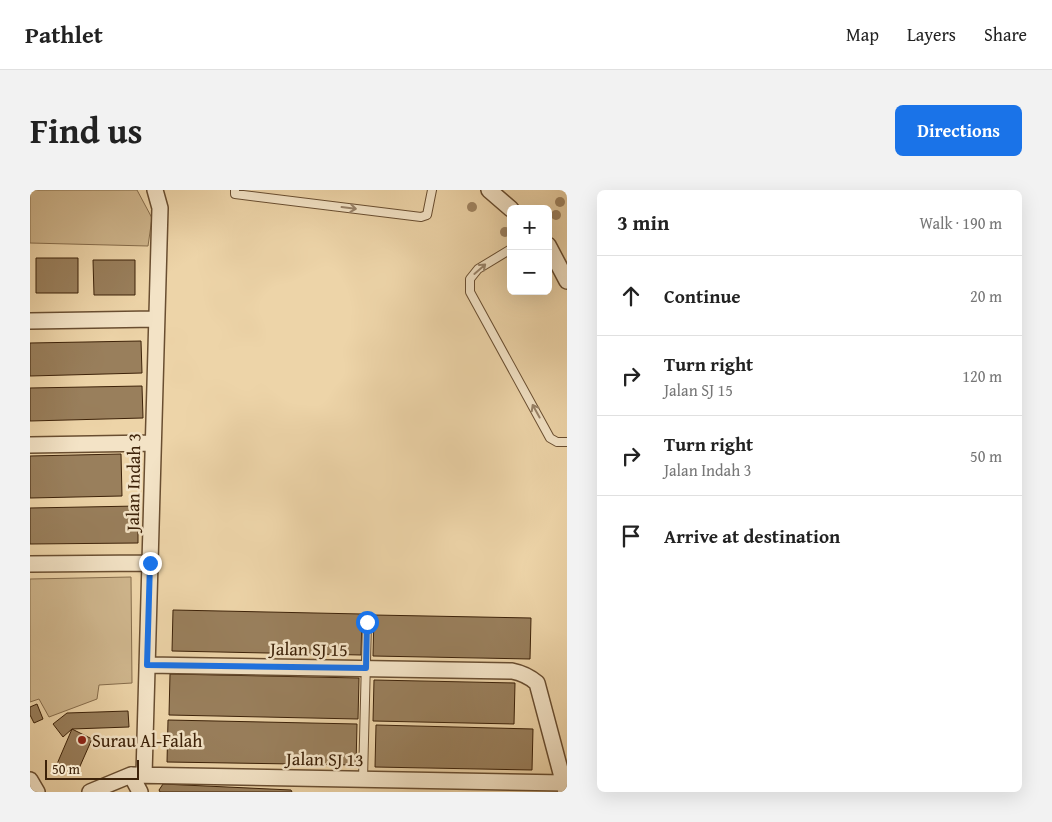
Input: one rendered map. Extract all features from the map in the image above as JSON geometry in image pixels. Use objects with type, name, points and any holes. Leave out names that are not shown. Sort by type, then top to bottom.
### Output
[{"type":"street","name":"Jalan Indah 3","points":[[138,775],[147,665],[150,563],[160,208],[155,190]]},
{"type":"street","points":[[489,190],[507,206]]},
{"type":"street","points":[[551,250],[567,281]]},
{"type":"street","points":[[30,321],[156,319]]},
{"type":"street","points":[[30,445],[153,443]]},
{"type":"street","points":[[30,564],[150,563]]},
{"type":"street","name":"Jalan SJ 15","points":[[147,665],[512,671],[528,676],[537,682],[565,787]]},
{"type":"street","points":[[138,775],[140,792]]},
{"type":"street","name":"Jalan SJ 13","points":[[90,792],[138,775],[338,785],[363,779],[452,787],[565,787]]},
{"type":"street","points":[[30,780],[37,792]]},
{"type":"lane","points":[[235,190],[235,194],[421,217],[427,215],[432,190]]},
{"type":"lane","points":[[507,252],[478,268],[470,279],[470,292],[550,438],[557,442],[567,442]]},
{"type":"lane","points":[[363,779],[367,622]]},
{"type":"shaded area","points":[[30,190],[137,190],[152,218],[148,246],[30,243]]},
{"type":"shaded area","points":[[131,577],[132,683],[99,685],[97,699],[49,717],[39,699],[30,702],[30,579]]},
{"type":"building","points":[[36,258],[78,258],[78,293],[36,293]]},
{"type":"building","points":[[93,260],[135,260],[135,295],[94,295]]},
{"type":"building","points":[[141,341],[142,373],[30,376],[30,343]]},
{"type":"building","points":[[142,386],[143,418],[30,421],[30,388]]},
{"type":"building","points":[[121,454],[122,496],[30,498],[30,456]]},
{"type":"building","points":[[138,506],[138,543],[30,544],[30,508]]},
{"type":"building","points":[[173,610],[362,614],[361,655],[172,651]]},
{"type":"building","points":[[374,615],[531,618],[530,659],[373,656]]},
{"type":"building","points":[[170,674],[359,678],[358,719],[169,715]]},
{"type":"building","points":[[374,680],[515,683],[514,724],[373,721]]},
{"type":"building","points":[[37,704],[43,719],[34,723],[30,715],[30,707]]},
{"type":"building","points":[[128,711],[129,727],[72,729],[63,737],[53,724],[67,713]]},
{"type":"building","points":[[168,720],[357,724],[356,765],[167,762]]},
{"type":"building","points":[[376,725],[533,729],[532,770],[375,767]]},
{"type":"building","points":[[72,729],[92,739],[77,773],[57,764]]},
{"type":"building","points":[[163,784],[291,790],[292,792],[160,792],[159,790]]},
{"type":"place","name":"Surau Al-Falah","points":[[82,740]]},
{"type":"route","points":[[150,563],[147,665],[366,668],[367,622]]}]
